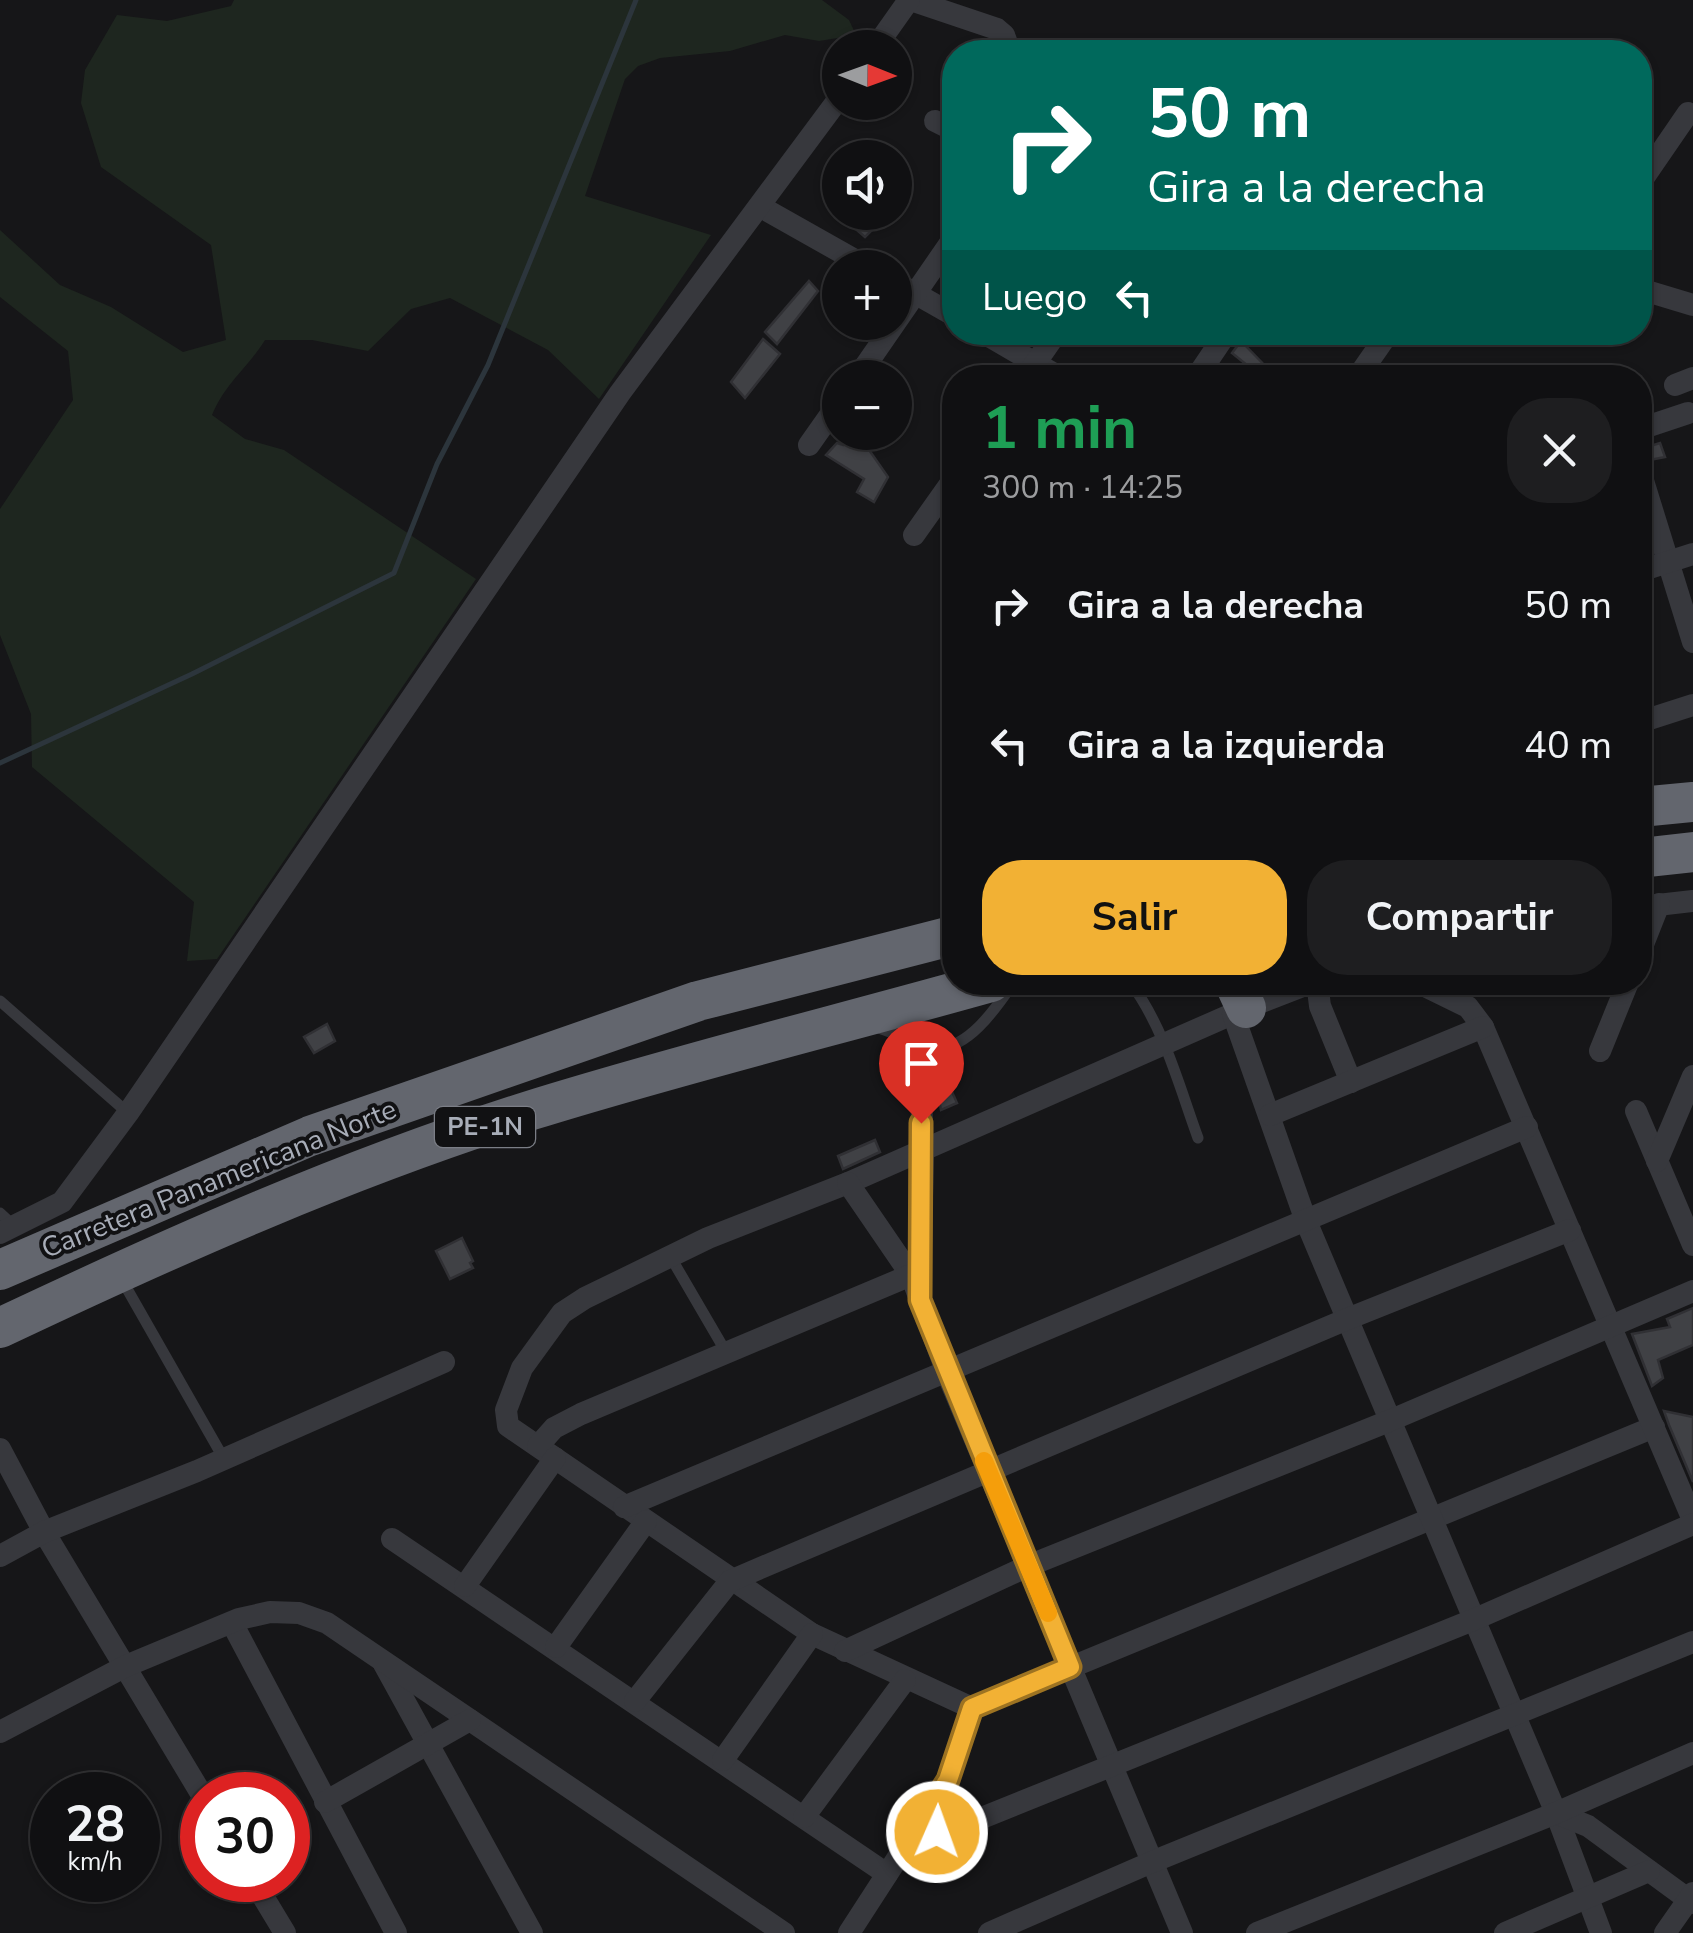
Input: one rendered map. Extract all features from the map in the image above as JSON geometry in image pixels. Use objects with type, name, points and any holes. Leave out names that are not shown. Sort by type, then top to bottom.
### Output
[{"type":"highway","points":[[1652,806],[1693,802]]},
{"type":"highway","points":[[1652,857],[1693,852]]},
{"type":"highway","name":"Carretera Panamericana Norte","points":[[0,1270],[117,1217],[345,1124],[698,1001],[942,938]]},
{"type":"highway","name":"Carretera Panamericana Norte","points":[[0,1328],[192,1237],[348,1175],[531,1110],[944,995]]},
{"type":"street","points":[[889,30],[910,0],[996,29],[1006,40]]},
{"type":"street","points":[[1652,166],[1688,113]]},
{"type":"street","points":[[5,1224],[62,1202],[128,1112],[620,393],[823,120]]},
{"type":"street","points":[[761,207],[837,250]]},
{"type":"street","points":[[912,281],[942,250]]},
{"type":"street","points":[[1652,290],[1689,296]]},
{"type":"street","points":[[912,292],[942,309]]},
{"type":"street","points":[[998,345],[1024,365]]},
{"type":"street","points":[[1652,425],[1688,413]]},
{"type":"street","points":[[809,445],[822,427]]},
{"type":"street","points":[[914,535],[942,495]]},
{"type":"street","points":[[1652,509],[1693,642]]},
{"type":"street","points":[[1652,567],[1693,554]]},
{"type":"street","points":[[1652,718],[1693,705]]},
{"type":"street","points":[[1652,906],[1693,901]]},
{"type":"street","points":[[1262,995],[1238,1001],[1164,1044],[848,1183],[708,1238],[585,1298],[562,1313],[522,1368],[511,1391],[505,1416],[508,1426],[812,1634],[972,1708],[1654,1427]]},
{"type":"street","points":[[1318,995],[1351,1082]]},
{"type":"street","points":[[921,1822],[937,1832],[948,1832],[1473,1620],[1693,1522],[1484,1026],[1468,1006],[1445,995]]},
{"type":"street","points":[[1600,1051],[1623,995]]},
{"type":"street","points":[[1238,1001],[1270,1115],[1306,1220],[1556,1813],[1601,1933]]},
{"type":"street","points":[[1270,1115],[1484,1026]]},
{"type":"street","points":[[920,1300],[921,1093],[924,1076],[940,1048]]},
{"type":"street","points":[[1657,1161],[1693,1076]]},
{"type":"street","points":[[1636,1111],[1693,1245]]},
{"type":"street","points":[[624,1507],[1527,1127]]},
{"type":"street","points":[[848,1183],[910,1275],[947,1373],[1182,1933]]},
{"type":"street","points":[[635,1701],[730,1581],[1346,1319],[1570,1230]]},
{"type":"street","points":[[465,1586],[547,1452],[554,1428],[910,1275]]},
{"type":"street","points":[[845,1651],[1028,1566],[1389,1420],[1693,1291]]},
{"type":"street","points":[[0,1556],[44,1532],[224,1460],[444,1362]]},
{"type":"street","points":[[0,1448],[44,1532],[188,1772]]},
{"type":"street","points":[[556,1648],[646,1521]]},
{"type":"street","points":[[392,1539],[887,1874]]},
{"type":"street","points":[[0,1732],[126,1666],[232,1623],[270,1612],[299,1613],[327,1623],[784,1933]]},
{"type":"street","points":[[232,1623],[396,1933]]},
{"type":"street","points":[[723,1760],[812,1634]]},
{"type":"street","points":[[989,1933],[1152,1862],[1693,1642]]},
{"type":"street","points":[[382,1660],[532,1933]]},
{"type":"street","points":[[804,1817],[905,1680]]},
{"type":"street","points":[[860,1930],[887,1874],[948,1780],[972,1708]]},
{"type":"street","points":[[325,1802],[470,1720]]},
{"type":"street","points":[[1257,1933],[1693,1754]]},
{"type":"street","points":[[1556,1813],[1588,1826],[1691,1899],[1664,1933]]},
{"type":"street","points":[[1505,1933],[1649,1870]]},
{"type":"street","points":[[266,1902],[285,1933]]},
{"type":"lane","points":[[855,1020],[940,1048],[954,1046],[968,1037],[1003,995]]},
{"type":"lane","points":[[1139,995],[1164,1044],[1198,1138]]},
{"type":"lane","points":[[0,1001],[128,1112]]},
{"type":"lane","points":[[670,1256],[726,1352]]},
{"type":"lane","points":[[118,1272],[224,1460]]},
{"type":"shaded area","points":[[234,0],[822,0],[849,20],[854,30],[822,30],[819,41],[785,35],[730,51],[660,58],[638,66],[625,79],[585,196],[711,235],[599,399],[548,350],[450,298],[411,309],[368,351],[312,340],[265,340],[224,393],[212,415],[245,439],[284,450],[476,579],[217,959],[187,961],[194,902],[32,767],[31,714],[0,635],[0,509],[73,400],[68,351],[0,297],[0,230],[60,285],[111,307],[183,352],[226,340],[211,245],[101,167],[81,103],[85,70],[117,15],[167,21],[231,6]]},
{"type":"building","points":[[809,281],[818,291],[777,344],[765,332]]},
{"type":"building","points":[[763,339],[780,354],[745,398],[731,382]]},
{"type":"building","points":[[1238,345],[1245,345],[1264,365],[1247,365],[1232,353]]},
{"type":"building","points":[[1660,443],[1665,457],[1652,460],[1652,445]]},
{"type":"building","points":[[831,450],[869,450],[888,477],[874,502],[857,492],[864,479],[826,455]]},
{"type":"building","points":[[327,1024],[335,1041],[314,1053],[304,1037]]},
{"type":"building","points":[[949,1085],[957,1103],[941,1110],[937,1090]]},
{"type":"building","points":[[875,1140],[880,1152],[843,1169],[838,1156]]},
{"type":"building","points":[[462,1238],[473,1268],[450,1279],[436,1251]]},
{"type":"building","points":[[1693,1308],[1693,1345],[1658,1360],[1663,1378],[1652,1386],[1632,1334],[1670,1327],[1667,1319]]},
{"type":"building","points":[[1664,1411],[1693,1417],[1693,1482],[1669,1425]]},
{"type":"waterway","points":[[0,763],[192,674],[394,573],[437,464],[488,365],[636,0]]},
{"type":"slow traffic","points":[[984,1461],[1048,1613]]},
{"type":"route","points":[[921,1123],[920,1300],[1070,1667],[972,1708],[948,1780],[921,1822],[937,1832]]}]
